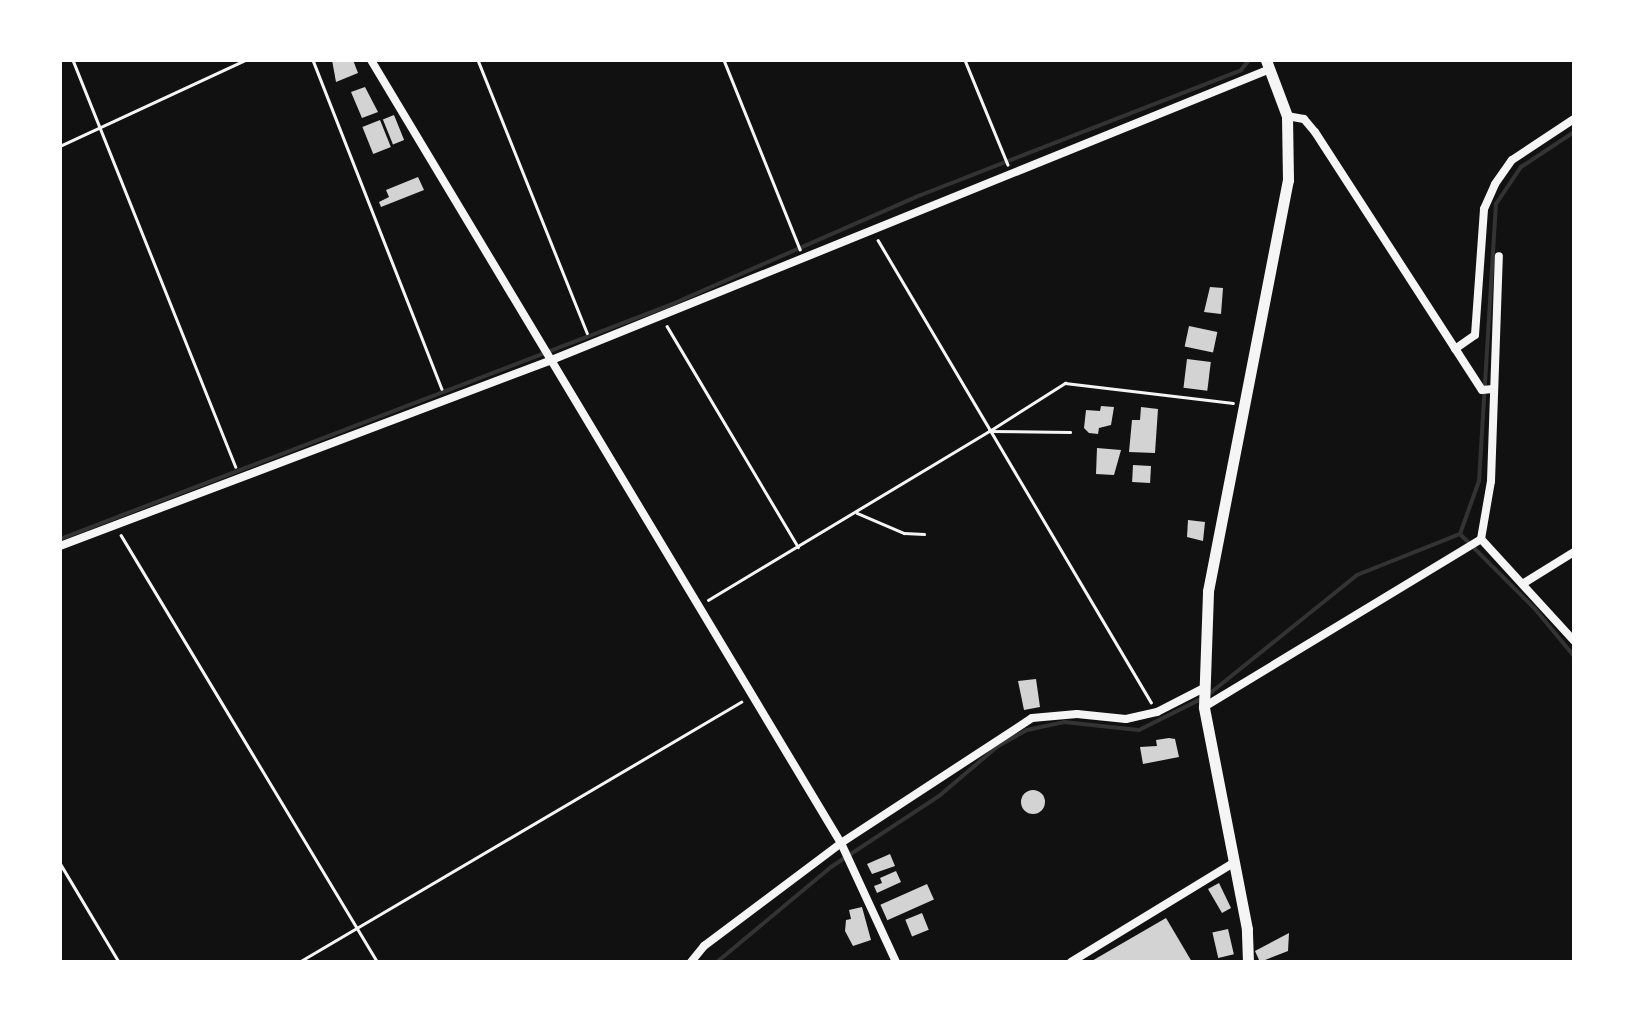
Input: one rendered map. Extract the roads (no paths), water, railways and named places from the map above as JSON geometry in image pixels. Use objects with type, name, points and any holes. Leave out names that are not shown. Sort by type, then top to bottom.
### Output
[{"type":"main road","points":[[1248,962],[1248,928],[1204,707],[1204,688],[1208,591],[1288,180],[1287,116],[1269,64]]},
{"type":"street","points":[[370,60],[841,843],[896,962]]},
{"type":"street","points":[[60,546],[592,344],[1012,174],[1269,64]]},
{"type":"street","points":[[1287,116],[1304,119],[1315,132],[1482,390],[1493,389]]},
{"type":"street","points":[[1455,349],[1475,335],[1484,209],[1495,184],[1512,160],[1574,119]]},
{"type":"street","points":[[1204,707],[1481,539],[1491,480],[1499,256]]},
{"type":"street","points":[[1481,539],[1574,641]]},
{"type":"street","points":[[1524,583],[1574,552]]},
{"type":"street","points":[[691,962],[704,946],[841,843],[1032,718],[1077,714],[1126,719],[1157,712],[1204,688]]},
{"type":"street","points":[[1071,962],[1235,862]]},
{"type":"waterway","points":[[60,539],[670,305],[921,195],[1241,70],[1249,60]]},
{"type":"waterway","points":[[1209,694],[1357,575],[1460,534],[1479,481],[1496,204],[1521,167],[1574,132]]},
{"type":"waterway","points":[[1460,534],[1535,609],[1574,656]]},
{"type":"waterway","points":[[717,962],[831,867],[939,796],[998,746],[1027,730],[1064,722],[1139,730],[1201,699]]}]
